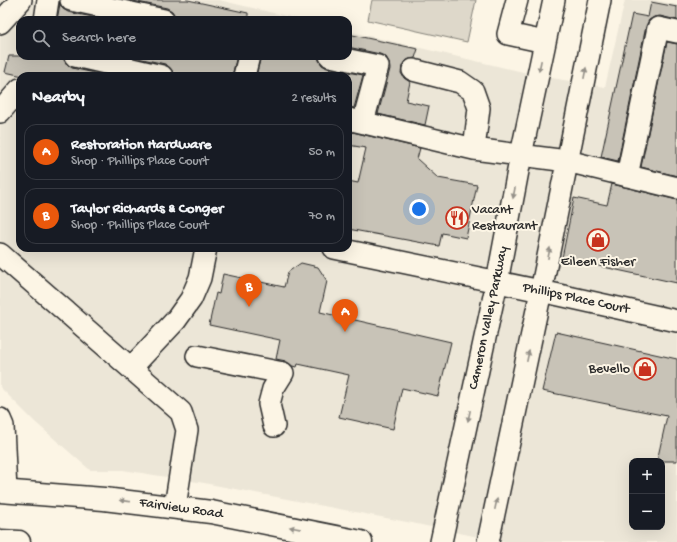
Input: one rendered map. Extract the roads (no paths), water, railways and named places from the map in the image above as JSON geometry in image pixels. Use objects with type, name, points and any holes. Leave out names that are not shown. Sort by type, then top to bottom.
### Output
[{"type":"main road","name":"Fairview Road","points":[[3,491],[104,499],[176,507],[249,519],[361,542]]},
{"type":"main road","points":[[0,541],[19,542]]},
{"type":"street","points":[[0,23],[21,0]]},
{"type":"street","points":[[46,16],[48,0]]},
{"type":"street","points":[[71,0],[145,16]]},
{"type":"street","points":[[517,0],[508,34],[545,42]]},
{"type":"street","name":"Cameron Valley Parkway","points":[[441,542],[497,282],[521,155],[554,0]]},
{"type":"street","points":[[488,542],[568,162],[600,0]]},
{"type":"street","points":[[627,176],[658,28],[677,32]]},
{"type":"street","points":[[92,60],[145,72]]},
{"type":"street","points":[[245,72],[248,60]]},
{"type":"street","points":[[349,60],[378,66],[355,120],[474,149],[568,162],[677,188]]},
{"type":"street","points":[[413,70],[460,82],[473,91],[479,108],[474,149]]},
{"type":"street","points":[[0,112],[16,94]]},
{"type":"street","points":[[131,368],[176,320],[191,299],[200,278],[205,252]]},
{"type":"street","name":"Phillips Place Court","points":[[352,252],[677,321]]},
{"type":"street","points":[[0,254],[182,412],[187,430],[176,507]]},
{"type":"street","points":[[198,356],[283,373],[273,389],[269,404],[274,426]]},
{"type":"street","points":[[0,419],[3,426],[3,491]]},
{"type":"place","name":"Vacant Restaurant","points":[[457,218]]},
{"type":"place","name":"Eileen Fisher","points":[[598,240]]},
{"type":"place","name":"Taylor Richards & Conger","points":[[249,307]]},
{"type":"place","name":"Restoration Hardware","points":[[345,332]]},
{"type":"place","name":"Bevello","points":[[645,369]]}]
